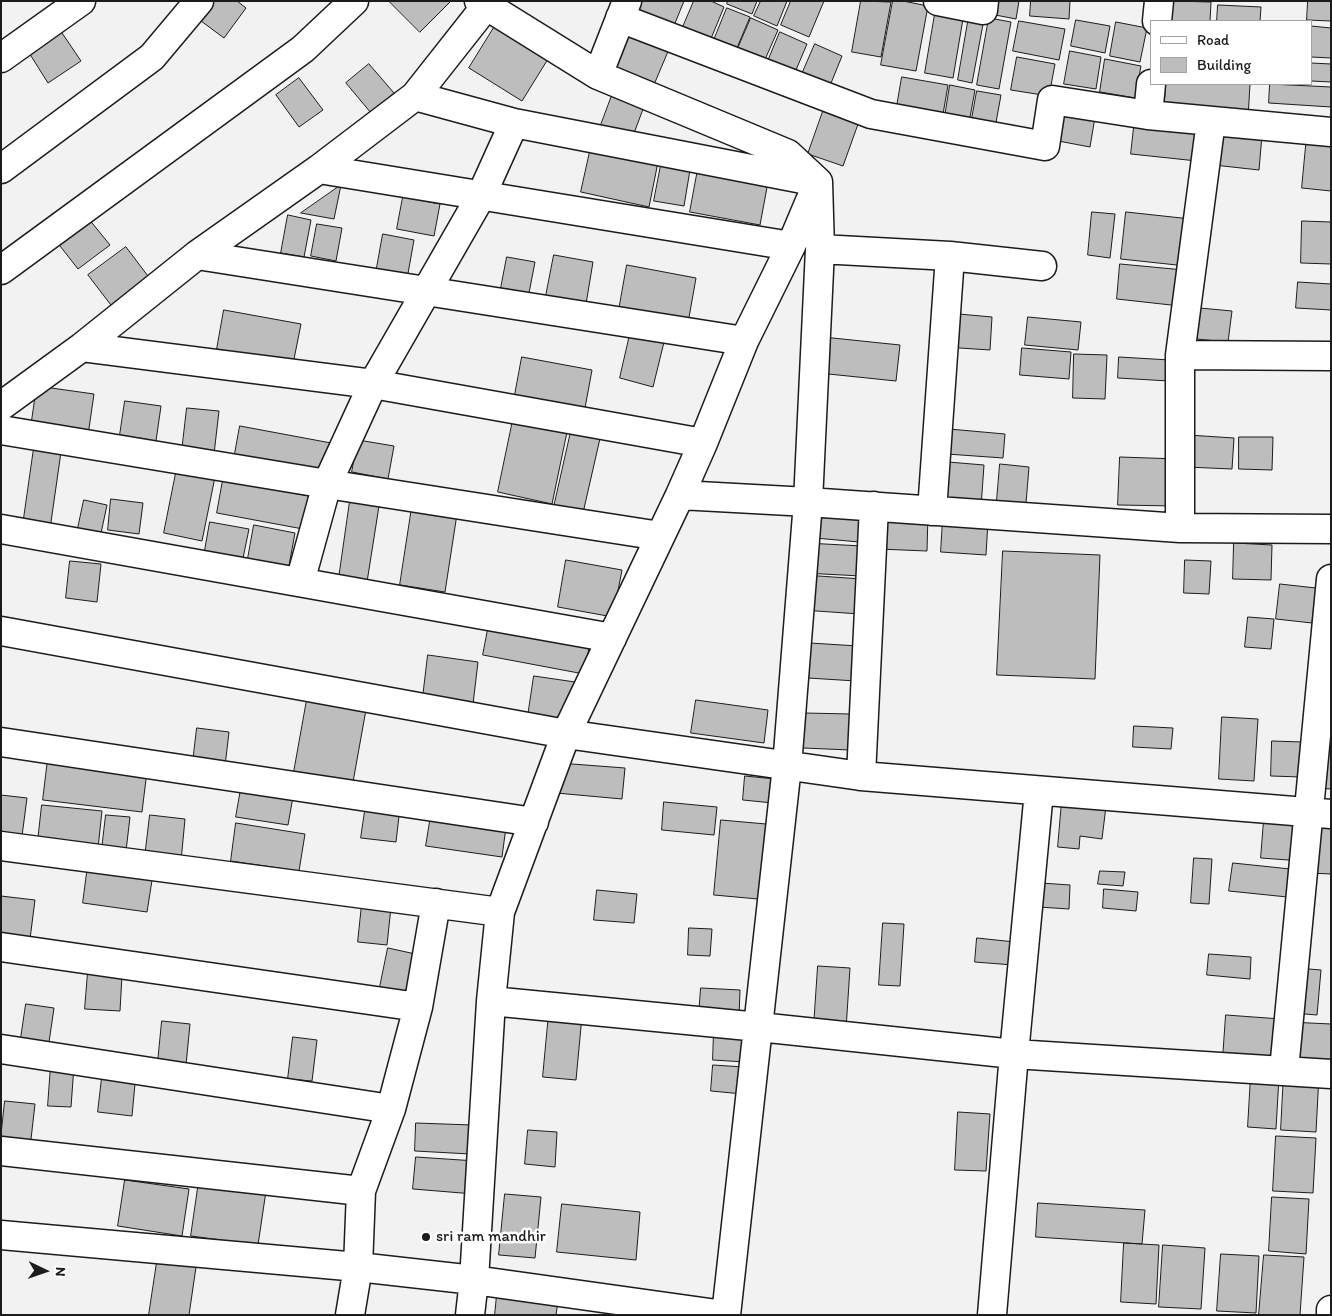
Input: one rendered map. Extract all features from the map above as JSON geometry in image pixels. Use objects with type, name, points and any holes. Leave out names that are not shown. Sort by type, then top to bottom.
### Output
[{"type":"street","points":[[1,58],[81,1]]},
{"type":"street","points":[[1,169],[152,57],[200,1]]},
{"type":"street","points":[[1,270],[303,49],[354,1]]},
{"type":"street","points":[[938,1],[983,10],[984,1]]},
{"type":"street","points":[[1157,20],[1158,1]]},
{"type":"street","points":[[1,406],[82,347],[197,255],[319,168],[415,96],[482,4],[598,75],[788,154],[818,182],[820,249],[808,502],[787,766],[725,1315],[474,1280],[358,1267],[1,1234]]},
{"type":"street","points":[[598,75],[624,10],[871,114],[1045,146],[1052,100],[1148,115],[1331,132]]},
{"type":"street","points":[[1148,115],[1151,85]]},
{"type":"street","points":[[415,96],[514,123],[818,182]]},
{"type":"street","points":[[1180,528],[1180,355],[1210,121]]},
{"type":"street","points":[[300,582],[327,484],[373,384],[481,196],[514,123]]},
{"type":"street","points":[[319,168],[791,246]]},
{"type":"street","points":[[470,1315],[474,1280],[491,1001],[500,912],[566,734],[680,495],[744,341],[791,246],[818,182]]},
{"type":"street","points":[[820,249],[950,256],[1042,266]]},
{"type":"street","points":[[197,255],[744,341]]},
{"type":"street","points":[[932,511],[950,256]]},
{"type":"street","points":[[82,347],[373,384],[703,443]]},
{"type":"street","points":[[1180,355],[1331,356]]},
{"type":"street","points":[[1,430],[327,484],[660,536]]},
{"type":"street","points":[[680,495],[874,506],[1180,528],[1331,529]]},
{"type":"street","points":[[861,776],[874,506]]},
{"type":"street","points":[[1,529],[612,638]]},
{"type":"street","points":[[1284,1070],[1319,813],[1331,579]]},
{"type":"street","points":[[1,631],[566,734],[787,766],[861,776],[1319,813]]},
{"type":"street","points":[[1,742],[534,822]]},
{"type":"street","points":[[992,1315],[1039,791]]},
{"type":"street","points":[[1,846],[500,912]]},
{"type":"street","points":[[350,1315],[358,1267],[361,1191],[391,1109],[418,1007],[436,903]]},
{"type":"street","points":[[1,948],[418,1007]]},
{"type":"street","points":[[491,1001],[758,1026],[1014,1054],[1331,1074]]},
{"type":"street","points":[[1,1049],[391,1109]]},
{"type":"street","points":[[1,1151],[361,1191]]},
{"type":"street","points":[[1330,1315],[1331,1310]]},
{"type":"building","points":[[209,1],[237,1],[246,8],[224,38],[197,18]]},
{"type":"building","points":[[389,1],[451,1],[420,32]]},
{"type":"building","points":[[638,1],[684,1],[671,33],[632,17]]},
{"type":"building","points":[[694,1],[711,1],[724,7],[708,46],[680,34]]},
{"type":"building","points":[[728,1],[757,1],[752,14],[727,4]]},
{"type":"building","points":[[761,1],[787,1],[777,26],[754,16]]},
{"type":"building","points":[[791,1],[824,1],[809,37],[781,25]]},
{"type":"building","points":[[861,1],[891,2],[881,57],[852,52]]},
{"type":"building","points":[[893,1],[928,6],[916,71],[881,65]]},
{"type":"building","points":[[987,1],[1019,1],[1016,19],[985,13]]},
{"type":"building","points":[[1031,1],[1070,1],[1069,19],[1030,16]]},
{"type":"building","points":[[1173,1],[1211,2],[1210,20],[1172,20]]},
{"type":"building","points":[[1308,1],[1331,1],[1331,21],[1307,20]]},
{"type":"building","points":[[1218,5],[1261,7],[1260,20],[1217,20]]},
{"type":"building","points":[[727,8],[750,17],[734,55],[712,45]]},
{"type":"building","points":[[936,8],[964,13],[953,78],[925,73]]},
{"type":"building","points":[[969,16],[984,19],[972,83],[958,80]]},
{"type":"building","points":[[751,18],[778,30],[763,64],[736,53]]},
{"type":"building","points":[[989,18],[1011,22],[999,89],[977,85]]},
{"type":"building","points":[[1076,20],[1110,26],[1105,53],[1071,46]]},
{"type":"building","points":[[1019,21],[1065,29],[1059,60],[1013,51]]},
{"type":"building","points":[[1116,22],[1147,28],[1140,62],[1110,56]]},
{"type":"building","points":[[495,26],[548,59],[522,101],[469,68]]},
{"type":"building","points":[[633,26],[672,42],[653,87],[615,71]]},
{"type":"building","points":[[1312,26],[1331,28],[1331,58],[1312,57]]},
{"type":"building","points":[[58,27],[81,61],[48,83],[26,48]]},
{"type":"building","points":[[780,32],[807,44],[793,77],[766,66]]},
{"type":"building","points":[[815,44],[842,56],[827,93],[799,81]]},
{"type":"building","points":[[1070,51],[1101,57],[1096,89],[1064,84]]},
{"type":"building","points":[[1017,57],[1055,64],[1049,96],[1011,90]]},
{"type":"building","points":[[1105,59],[1141,66],[1135,98],[1100,92]]},
{"type":"building","points":[[1312,63],[1331,64],[1331,82],[1312,81]]},
{"type":"building","points":[[369,64],[394,93],[371,113],[346,83]]},
{"type":"building","points":[[902,77],[948,85],[942,120],[896,112]]},
{"type":"building","points":[[299,78],[323,110],[299,127],[276,95]]},
{"type":"building","points":[[950,85],[975,90],[968,128],[944,123]]},
{"type":"building","points":[[1166,85],[1250,85],[1248,118],[1164,113]]},
{"type":"building","points":[[1270,85],[1331,87],[1331,107],[1269,103]]},
{"type":"building","points":[[614,90],[646,101],[630,144],[598,133]]},
{"type":"building","points":[[977,91],[1001,95],[995,128],[971,124]]},
{"type":"building","points":[[827,100],[862,113],[843,166],[808,154]]},
{"type":"building","points":[[1059,104],[1096,111],[1090,147],[1053,140]]},
{"type":"building","points":[[1135,118],[1201,125],[1197,161],[1131,154]]},
{"type":"building","points":[[1218,130],[1262,135],[1259,170],[1214,165]]},
{"type":"building","points":[[1307,135],[1331,138],[1331,191],[1302,188]]},
{"type":"building","points":[[591,147],[658,162],[649,207],[581,192]]},
{"type":"building","points":[[661,165],[690,170],[684,206],[654,201]]},
{"type":"building","points":[[698,169],[768,182],[760,225],[690,212]]},
{"type":"building","points":[[341,185],[334,219],[301,213]]},
{"type":"building","points":[[403,197],[440,204],[434,236],[397,229]]},
{"type":"building","points":[[1092,212],[1115,214],[1110,258],[1088,255]]},
{"type":"building","points":[[1126,212],[1191,219],[1186,266],[1121,259]]},
{"type":"building","points":[[84,213],[110,245],[78,269],[53,237]]},
{"type":"building","points":[[288,215],[311,220],[304,257],[281,253]]},
{"type":"building","points":[[1302,221],[1331,222],[1331,264],[1301,263]]},
{"type":"building","points":[[317,224],[342,228],[336,261],[311,256]]},
{"type":"building","points":[[383,234],[414,240],[407,279],[376,273]]},
{"type":"building","points":[[126,247],[154,284],[117,313],[88,275]]},
{"type":"building","points":[[554,255],[593,262],[586,304],[546,296]]},
{"type":"building","points":[[507,257],[535,262],[529,293],[501,288]]},
{"type":"building","points":[[1120,264],[1184,270],[1180,306],[1117,299]]},
{"type":"building","points":[[627,265],[696,278],[688,323],[619,310]]},
{"type":"building","points":[[1298,282],[1331,284],[1331,310],[1296,308]]},
{"type":"building","points":[[1189,307],[1232,311],[1228,342],[1186,338]]},
{"type":"building","points":[[224,310],[301,324],[293,364],[217,349]]},
{"type":"building","points":[[948,313],[992,317],[990,350],[945,347]]},
{"type":"building","points":[[1028,317],[1081,322],[1078,350],[1025,345]]},
{"type":"building","points":[[631,330],[665,338],[653,387],[620,378]]},
{"type":"building","points":[[823,337],[900,345],[896,381],[819,373]]},
{"type":"building","points":[[1022,348],[1071,352],[1069,379],[1020,375]]},
{"type":"building","points":[[1074,354],[1107,355],[1105,399],[1073,398]]},
{"type":"building","points":[[522,357],[592,370],[585,408],[515,395]]},
{"type":"building","points":[[1119,357],[1170,360],[1169,381],[1118,378]]},
{"type":"building","points":[[37,386],[94,394],[88,435],[31,427]]},
{"type":"building","points":[[125,401],[161,406],[156,441],[120,435]]},
{"type":"building","points":[[187,408],[219,411],[214,454],[182,451]]},
{"type":"building","points":[[513,420],[567,432],[552,504],[498,492]]},
{"type":"building","points":[[240,426],[331,443],[325,476],[234,459]]},
{"type":"building","points":[[572,427],[601,434],[583,513],[554,507]]},
{"type":"building","points":[[949,429],[1005,434],[1003,458],[947,454]]},
{"type":"building","points":[[1188,435],[1234,438],[1232,469],[1186,467]]},
{"type":"building","points":[[1239,437],[1273,437],[1272,470],[1239,469]]},
{"type":"building","points":[[358,440],[394,446],[388,479],[352,472]]},
{"type":"building","points":[[34,448],[61,452],[50,529],[23,525]]},
{"type":"building","points":[[1120,457],[1178,459],[1177,506],[1118,505]]},
{"type":"building","points":[[948,462],[984,465],[981,507],[944,504]]},
{"type":"building","points":[[1000,464],[1029,467],[1025,515],[996,512]]},
{"type":"building","points":[[177,468],[215,477],[202,541],[164,533]]},
{"type":"building","points":[[223,480],[309,496],[303,529],[217,513]]},
{"type":"building","points":[[111,499],[143,503],[139,534],[108,530]]},
{"type":"building","points":[[84,500],[107,505],[100,538],[77,533]]},
{"type":"building","points":[[350,501],[379,506],[367,582],[339,578]]},
{"type":"building","points":[[412,507],[457,514],[445,592],[400,585]]},
{"type":"building","points":[[817,508],[861,511],[859,542],[815,538]]},
{"type":"building","points":[[879,513],[928,514],[927,551],[878,549]]},
{"type":"building","points":[[943,518],[988,521],[986,555],[941,552]]},
{"type":"building","points":[[210,522],[249,529],[242,563],[204,556]]},
{"type":"building","points":[[254,525],[295,533],[288,571],[247,564]]},
{"type":"building","points":[[806,543],[862,546],[861,576],[804,573]]},
{"type":"building","points":[[1234,543],[1272,545],[1271,580],[1233,579]]},
{"type":"building","points":[[1003,551],[1100,555],[1095,679],[997,675]]},
{"type":"building","points":[[566,560],[622,570],[613,617],[558,607]]},
{"type":"building","points":[[1185,560],[1211,561],[1209,594],[1184,593]]},
{"type":"building","points":[[70,561],[101,564],[97,602],[66,598]]},
{"type":"building","points":[[804,575],[862,579],[860,614],[802,610]]},
{"type":"building","points":[[1280,584],[1316,588],[1312,623],[1276,619]]},
{"type":"building","points":[[1248,617],[1274,619],[1271,649],[1245,647]]},
{"type":"building","points":[[489,624],[590,643],[584,674],[483,655]]},
{"type":"building","points":[[810,643],[858,646],[856,681],[808,678]]},
{"type":"building","points":[[428,655],[478,662],[473,704],[423,697]]},
{"type":"building","points":[[534,676],[575,682],[569,722],[528,716]]},
{"type":"building","points":[[308,694],[367,704],[353,782],[294,772]]},
{"type":"building","points":[[696,700],[768,710],[764,743],[691,733]]},
{"type":"building","points":[[804,713],[851,714],[850,750],[803,748]]},
{"type":"building","points":[[1222,717],[1258,719],[1254,781],[1219,779]]},
{"type":"building","points":[[1134,726],[1173,728],[1171,749],[1133,747]]},
{"type":"building","points":[[197,728],[229,732],[225,766],[193,762]]},
{"type":"building","points":[[1272,741],[1303,742],[1301,777],[1271,776]]},
{"type":"building","points":[[1317,750],[1331,751],[1331,789],[1315,788]]},
{"type":"building","points":[[48,759],[147,771],[142,812],[43,800]]},
{"type":"building","points":[[559,763],[625,768],[622,799],[556,793]]},
{"type":"building","points":[[745,776],[775,779],[773,803],[743,800]]},
{"type":"building","points":[[242,783],[294,791],[288,825],[236,817]]},
{"type":"building","points":[[1,795],[27,798],[22,836],[1,833]]},
{"type":"building","points":[[1062,801],[1106,806],[1102,839],[1080,836],[1079,849],[1058,847]]},
{"type":"building","points":[[664,802],[717,807],[714,835],[662,830]]},
{"type":"building","points":[[42,805],[102,811],[98,848],[38,841]]},
{"type":"building","points":[[365,811],[399,816],[396,842],[361,838]]},
{"type":"building","points":[[106,815],[130,817],[126,851],[102,849]]},
{"type":"building","points":[[150,815],[185,819],[181,861],[145,857]]},
{"type":"building","points":[[431,815],[506,827],[502,857],[426,846]]},
{"type":"building","points":[[721,820],[766,824],[758,899],[714,895]]},
{"type":"building","points":[[1264,820],[1305,823],[1302,861],[1261,858]]},
{"type":"building","points":[[236,823],[305,834],[299,871],[231,861]]},
{"type":"building","points":[[1312,826],[1331,827],[1331,874],[1309,873]]},
{"type":"building","points":[[1194,858],[1212,859],[1209,904],[1191,903]]},
{"type":"building","points":[[1233,863],[1300,870],[1297,898],[1229,891]]},
{"type":"building","points":[[88,865],[153,874],[147,912],[83,903]]},
{"type":"building","points":[[1100,871],[1125,872],[1123,886],[1098,884]]},
{"type":"building","points":[[1041,883],[1070,885],[1069,909],[1039,907]]},
{"type":"building","points":[[1104,889],[1138,892],[1136,911],[1103,908]]},
{"type":"building","points":[[597,890],[637,894],[634,923],[594,920]]},
{"type":"building","points":[[1,896],[35,900],[30,939],[1,935]]},
{"type":"building","points":[[362,904],[391,907],[387,945],[358,942]]},
{"type":"building","points":[[883,923],[904,924],[900,986],[879,985]]},
{"type":"building","points":[[689,928],[712,929],[710,956],[688,955]]},
{"type":"building","points":[[977,938],[1015,942],[1013,965],[975,962]]},
{"type":"building","points":[[388,948],[420,955],[412,994],[380,987]]},
{"type":"building","points":[[1209,954],[1251,957],[1250,979],[1207,975]]},
{"type":"building","points":[[818,966],[850,968],[846,1029],[814,1026]]},
{"type":"building","points":[[1297,968],[1321,970],[1317,1015],[1293,1013]]},
{"type":"building","points":[[88,972],[122,975],[120,1011],[85,1009]]},
{"type":"building","points":[[701,988],[740,990],[739,1018],[699,1015]]},
{"type":"building","points":[[26,1004],[54,1008],[48,1049],[20,1045]]},
{"type":"building","points":[[549,1013],[582,1016],[576,1080],[543,1077]]},
{"type":"building","points":[[1226,1015],[1281,1019],[1279,1061],[1223,1058]]},
{"type":"building","points":[[162,1021],[190,1024],[186,1065],[158,1062]]},
{"type":"building","points":[[1289,1022],[1331,1024],[1331,1069],[1286,1067]]},
{"type":"building","points":[[714,1030],[747,1032],[745,1062],[713,1060]]},
{"type":"building","points":[[293,1037],[317,1040],[312,1081],[288,1079]]},
{"type":"building","points":[[51,1065],[74,1066],[71,1107],[48,1106]]},
{"type":"building","points":[[713,1065],[744,1067],[743,1094],[711,1091]]},
{"type":"building","points":[[103,1069],[136,1073],[132,1116],[98,1112]]},
{"type":"building","points":[[1284,1072],[1319,1075],[1316,1132],[1281,1130]]},
{"type":"building","points":[[1251,1075],[1279,1077],[1276,1129],[1248,1127]]},
{"type":"building","points":[[5,1101],[35,1104],[30,1148],[1,1138]]},
{"type":"building","points":[[958,1112],[990,1114],[986,1171],[955,1170]]},
{"type":"building","points":[[416,1123],[472,1125],[470,1154],[415,1151]]},
{"type":"building","points":[[528,1130],[557,1132],[555,1167],[525,1164]]},
{"type":"building","points":[[1276,1136],[1316,1138],[1313,1193],[1273,1191]]},
{"type":"building","points":[[416,1157],[476,1161],[474,1194],[413,1189]]},
{"type":"building","points":[[125,1180],[189,1189],[182,1236],[118,1226]]},
{"type":"building","points":[[199,1181],[266,1191],[258,1245],[191,1236]]},
{"type":"building","points":[[505,1194],[541,1197],[535,1258],[499,1255]]},
{"type":"building","points":[[1272,1197],[1309,1199],[1306,1254],[1269,1251]]},
{"type":"building","points":[[1038,1203],[1145,1210],[1142,1244],[1036,1237]]},
{"type":"building","points":[[562,1204],[640,1212],[636,1260],[557,1252]]},
{"type":"building","points":[[1124,1243],[1159,1245],[1156,1304],[1121,1302]]},
{"type":"building","points":[[1163,1245],[1205,1248],[1201,1309],[1159,1307]]},
{"type":"building","points":[[1221,1254],[1259,1256],[1256,1313],[1217,1311]]},
{"type":"building","points":[[1264,1255],[1304,1257],[1300,1315],[1259,1315]]},
{"type":"building","points":[[157,1262],[196,1267],[189,1315],[149,1315]]},
{"type":"building","points":[[497,1295],[558,1301],[556,1315],[495,1315]]},
{"type":"place","name":"sri ram mandhir","points":[[426,1237]]}]
